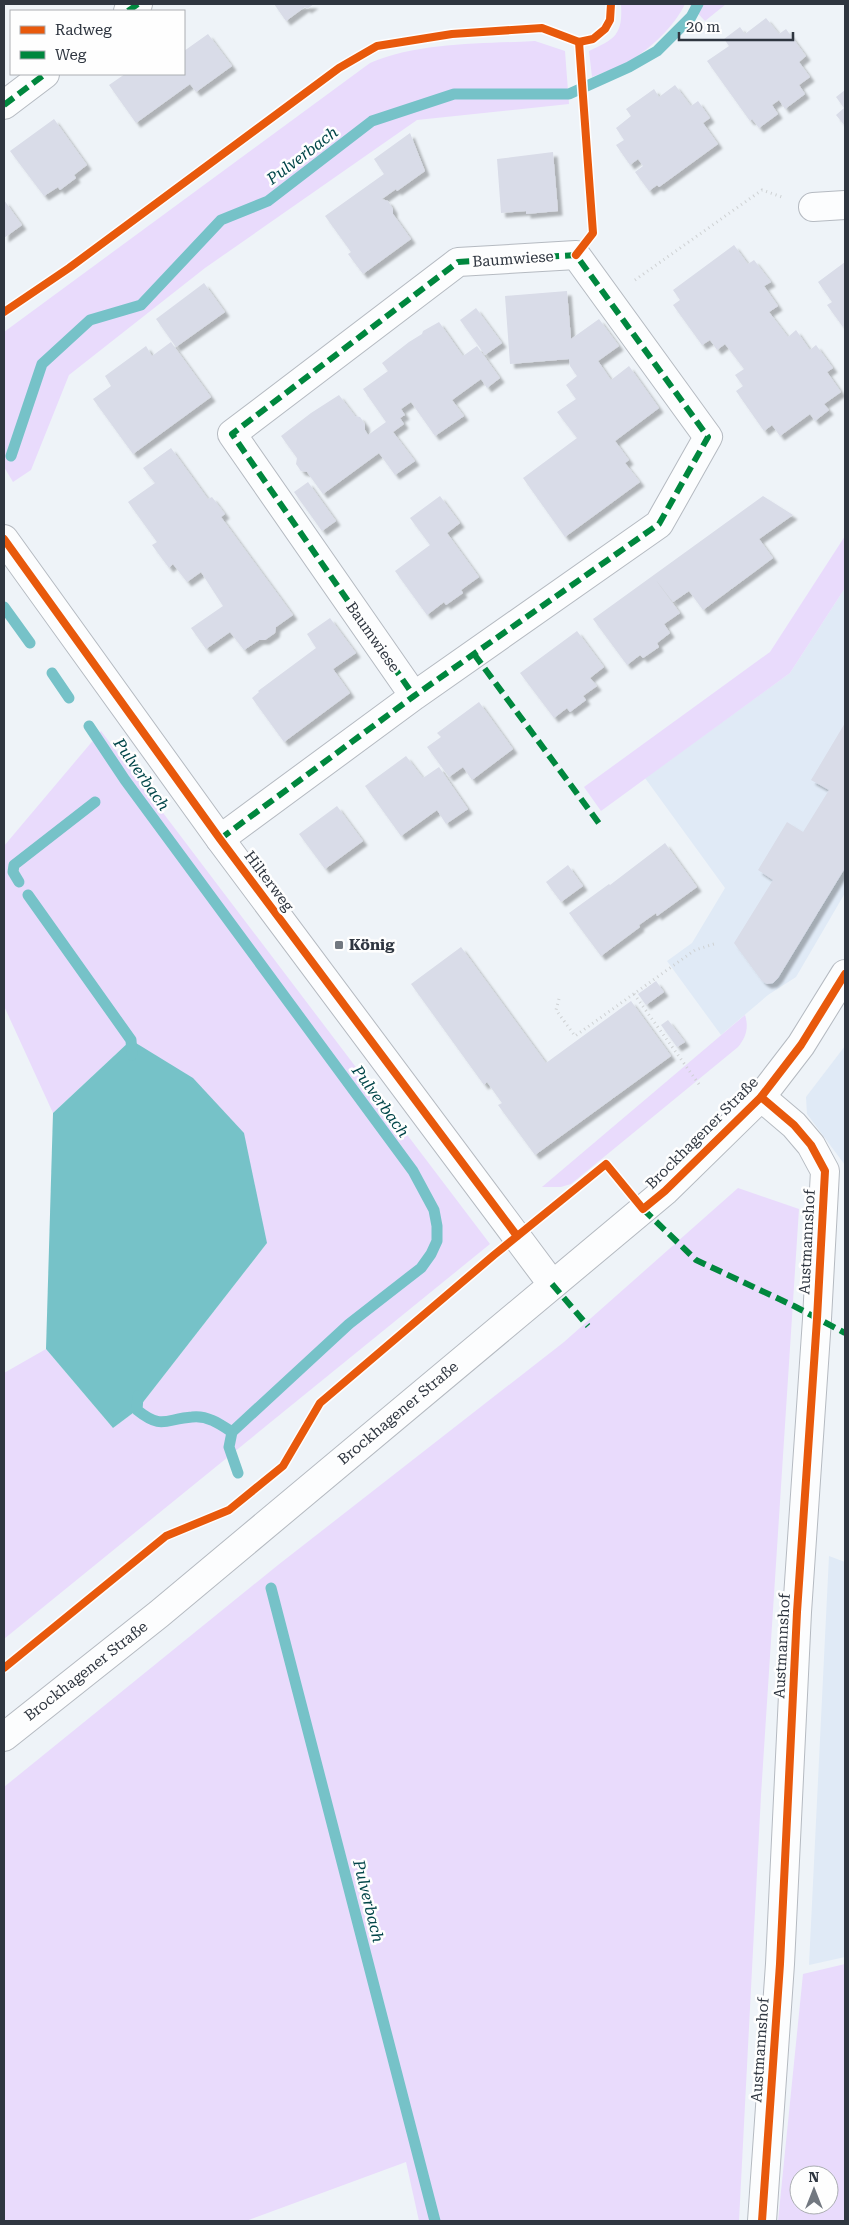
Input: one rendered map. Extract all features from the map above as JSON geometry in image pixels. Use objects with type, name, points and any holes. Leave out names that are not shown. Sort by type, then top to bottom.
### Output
[{"type":"street","points":[[4,105],[45,75]]},
{"type":"street","points":[[813,207],[845,205]]},
{"type":"street","points":[[220,840],[414,696],[659,524],[708,437],[576,255]]},
{"type":"street","name":"Baumwiese","points":[[414,696],[232,434],[458,262],[576,255]]},
{"type":"street","name":"Hilterweg","points":[[4,539],[220,840],[552,1284]]},
{"type":"street","name":"Brockhagener Straße","points":[[4,1737],[159,1614],[665,1191],[761,1097],[801,1046],[845,974]]},
{"type":"street","name":"Austmannshof","points":[[761,1097],[794,1126],[811,1145],[825,1171],[797,1612],[780,1964],[762,2221]]},
{"type":"path","points":[[576,255],[593,233],[578,42]]},
{"type":"path","points":[[609,298],[762,190],[813,207]]},
{"type":"path","points":[[560,1000],[556,1010],[575,1036],[695,950],[714,944]]},
{"type":"path","points":[[634,994],[701,1087]]},
{"type":"path","points":[[283,1466],[320,1403],[494,1255]]},
{"type":"path","points":[[4,1668],[166,1536],[229,1510]]},
{"type":"shaded area","points":[[621,4],[685,4],[675,21],[645,51],[624,64],[592,77],[589,51],[616,35],[620,23]]},
{"type":"shaded area","points":[[689,4],[726,4],[705,21]]},
{"type":"shaded area","points":[[535,41],[565,51],[569,104],[417,120],[205,268],[69,375],[31,470],[13,482],[4,467],[4,332],[370,63],[409,51],[451,45]]},
{"type":"shaded area","points":[[845,536],[845,588],[790,673],[601,811],[584,787],[770,652]]},
{"type":"shaded area","points":[[845,588],[845,893],[796,977],[768,995],[721,1035],[667,961],[692,943],[725,888],[645,778],[790,673]]},
{"type":"shaded area","points":[[101,731],[490,1244],[4,1639],[4,1373],[46,1349],[113,1428],[137,1410],[267,1243],[131,1040],[53,1113],[4,1006],[4,846]]},
{"type":"shaded area","points":[[745,1015],[746,1032],[738,1047],[571,1184],[561,1187],[542,1187]]},
{"type":"shaded area","points":[[845,1046],[845,1165],[807,1114],[806,1097]]},
{"type":"shaded area","points":[[738,1188],[799,1209],[761,1795],[739,2221],[419,2221],[406,2162],[246,2221],[4,2221],[4,1787],[278,1565],[564,1342]]},
{"type":"shaded area","points":[[829,1556],[845,1562],[845,1957],[809,1965]]},
{"type":"shaded area","points":[[845,1964],[845,2221],[778,2221],[803,1974]]},
{"type":"water","points":[[131,1040],[193,1078],[244,1133],[267,1243],[137,1410],[113,1428],[46,1349],[53,1113]]},
{"type":"building","points":[[274,4],[314,4],[307,9],[305,7],[286,21]]},
{"type":"building","points":[[766,18],[779,34],[786,29],[806,56],[799,62],[810,77],[799,85],[805,94],[785,109],[779,100],[772,105],[778,114],[759,128],[752,119],[750,121],[707,61],[729,46],[724,39],[740,27],[745,34]]},
{"type":"building","points":[[208,34],[232,66],[196,92],[190,84],[136,123],[109,85],[124,75],[185,75],[185,50]]},
{"type":"building","points":[[675,85],[691,106],[698,101],[710,118],[703,123],[718,144],[659,187],[657,185],[649,191],[635,172],[643,166],[638,159],[630,165],[616,145],[624,140],[616,128],[631,116],[626,109],[654,89],[659,97]]},
{"type":"building","points":[[845,90],[845,126],[836,115],[844,108],[836,97]]},
{"type":"building","points":[[54,119],[87,165],[74,175],[76,178],[60,190],[58,187],[44,196],[10,151]]},
{"type":"building","points":[[410,133],[425,171],[382,199],[388,201],[393,209],[393,214],[411,239],[363,274],[348,254],[351,252],[325,216],[384,174],[374,159]]},
{"type":"building","points":[[553,152],[558,211],[526,214],[526,211],[501,213],[497,159]]},
{"type":"building","points":[[4,200],[22,225],[4,238]]},
{"type":"building","points":[[734,245],[748,264],[754,260],[771,282],[764,286],[778,306],[769,312],[788,337],[796,330],[810,350],[816,345],[833,368],[827,372],[841,392],[824,404],[829,410],[815,421],[810,414],[780,436],[772,425],[764,431],[736,391],[743,386],[735,375],[744,369],[725,344],[717,350],[710,340],[702,345],[673,305],[680,300],[673,290]]},
{"type":"building","points":[[845,262],[845,324],[843,327],[827,305],[832,302],[818,282]]},
{"type":"building","points":[[204,283],[225,312],[176,347],[156,319]]},
{"type":"building","points":[[567,291],[571,339],[599,319],[619,346],[598,361],[611,380],[629,366],[659,408],[615,441],[629,460],[625,463],[640,482],[565,537],[523,478],[577,438],[557,412],[576,399],[566,385],[577,376],[570,366],[569,359],[510,364],[505,296]]},
{"type":"building","points":[[476,308],[502,343],[485,355],[460,320]]},
{"type":"building","points":[[439,322],[463,356],[477,346],[500,378],[487,388],[481,379],[452,400],[464,416],[435,436],[411,402],[401,409],[405,415],[400,418],[404,424],[393,432],[415,461],[395,475],[379,453],[323,494],[307,472],[301,471],[296,464],[297,458],[281,436],[339,395],[355,416],[360,417],[365,424],[365,430],[368,435],[386,422],[363,389],[388,371],[382,363],[422,334],[423,331]]},
{"type":"building","points":[[171,342],[211,397],[133,454],[93,399],[111,386],[105,376],[146,346],[152,356]]},
{"type":"building","points":[[171,448],[208,499],[212,497],[225,514],[221,517],[293,615],[276,627],[275,633],[265,640],[259,640],[244,650],[230,632],[206,649],[191,628],[223,606],[201,572],[187,582],[173,564],[169,568],[152,545],[157,542],[128,502],[155,483],[143,468]]},
{"type":"building","points":[[308,482],[336,521],[322,531],[294,492]]},
{"type":"building","points":[[440,496],[460,523],[447,533],[479,577],[461,590],[463,593],[446,605],[444,602],[427,615],[395,571],[430,545],[410,518]]},
{"type":"building","points":[[763,496],[793,515],[759,539],[773,558],[703,610],[689,591],[673,602],[655,579],[680,613],[664,624],[670,633],[657,643],[659,647],[643,658],[640,655],[627,665],[593,619]]},
{"type":"building","points":[[330,618],[356,653],[333,669],[350,693],[284,742],[252,698],[258,691],[316,648],[307,634]]},
{"type":"building","points":[[577,631],[604,667],[590,678],[597,686],[583,696],[586,700],[570,712],[567,708],[554,718],[520,673]]},
{"type":"building","points":[[479,702],[513,749],[472,780],[463,767],[449,777],[427,747],[441,737],[437,733]]},
{"type":"building","points":[[845,723],[845,868],[778,978],[773,983],[767,984],[762,981],[734,943],[773,880],[758,870],[787,822],[803,832],[829,790],[811,780]]},
{"type":"building","points":[[406,756],[423,778],[439,767],[468,809],[446,824],[437,810],[401,836],[365,786]]},
{"type":"building","points":[[337,806],[363,841],[325,869],[299,834]]},
{"type":"building","points":[[665,843],[697,887],[657,916],[656,913],[639,925],[640,927],[601,956],[569,913],[610,885]]},
{"type":"building","points":[[568,865],[583,886],[561,902],[546,882]]},
{"type":"building","points":[[461,947],[546,1063],[631,1001],[671,1056],[535,1155],[498,1105],[502,1103],[487,1082],[484,1085],[411,984]]},
{"type":"building","points":[[656,981],[664,992],[646,1005],[638,994]]},
{"type":"building","points":[[668,1020],[685,1042],[677,1047],[661,1025]]},
{"type":"waterway","name":"Pulverbach","points":[[11,456],[42,364],[90,320],[141,305],[221,220],[268,201],[372,121],[454,94],[569,94],[629,67],[657,51],[691,17],[698,4]]},
{"type":"waterway","name":"Pulverbach","points":[[4,607],[30,643]]},
{"type":"waterway","name":"Pulverbach","points":[[52,673],[69,698]]},
{"type":"waterway","name":"Pulverbach","points":[[89,726],[125,780],[413,1171],[434,1210],[437,1241],[421,1268],[349,1324],[232,1432],[229,1447],[238,1473]]},
{"type":"waterway","points":[[19,882],[13,872],[14,865],[95,802]]},
{"type":"waterway","points":[[28,895],[131,1040],[132,1055]]},
{"type":"waterway","points":[[138,1396],[137,1410],[152,1420],[164,1422],[183,1418],[203,1417],[218,1423],[232,1432]]},
{"type":"waterway","name":"Pulverbach","points":[[271,1588],[435,2221]]},
{"type":"marked path","points":[[129,10],[138,4]]},
{"type":"marked path","points":[[4,105],[44,75]]},
{"type":"marked path","points":[[220,839],[414,696],[659,524],[708,437],[576,255],[458,262],[232,434],[414,696]]},
{"type":"marked path","points":[[474,654],[601,826]]},
{"type":"marked path","points":[[643,1209],[696,1260],[794,1306],[845,1333]]},
{"type":"marked path","points":[[552,1284],[588,1326]]},
{"type":"cycle path","points":[[4,312],[69,268],[339,68],[377,46],[452,34],[542,28],[579,42],[593,39],[605,29],[610,20],[611,4]]},
{"type":"cycle path","points":[[576,255],[593,233],[579,42]]},
{"type":"cycle path","points":[[4,539],[220,839],[517,1236]]},
{"type":"cycle path","points":[[4,1668],[166,1536],[229,1510],[283,1466],[320,1403],[494,1255],[606,1164],[643,1209],[665,1191],[761,1097],[801,1045],[845,974]]},
{"type":"cycle path","points":[[761,1097],[794,1125],[811,1145],[825,1171],[797,1612],[780,1964],[762,2221]]},
{"type":"place","name":"König","points":[[339,945]]}]
